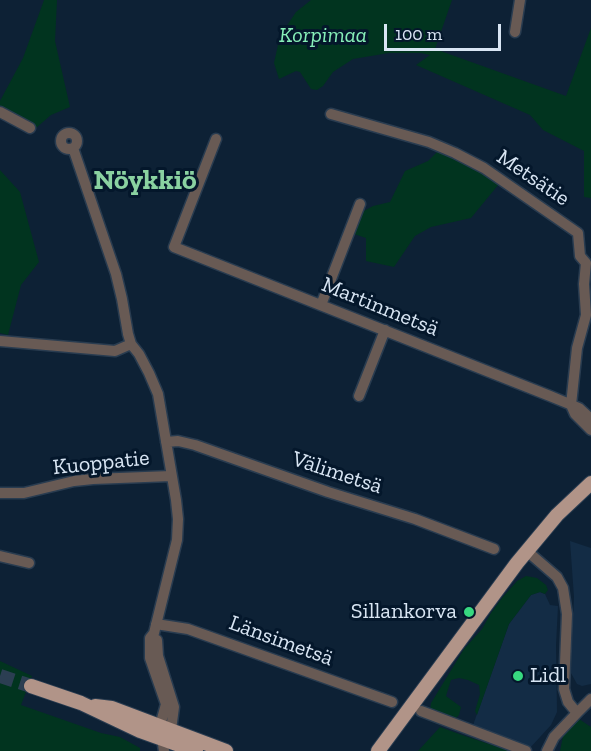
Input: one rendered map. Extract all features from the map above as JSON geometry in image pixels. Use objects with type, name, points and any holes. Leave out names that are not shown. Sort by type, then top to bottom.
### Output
[{"type":"main road","points":[[378,751],[526,551],[557,515],[591,483]]},
{"type":"main road","points":[[390,751],[421,711],[454,650]]},
{"type":"main road","points":[[30,686],[81,703],[108,717],[164,736],[220,750]]},
{"type":"main road","points":[[164,736],[196,751]]},
{"type":"street","points":[[514,32],[520,0]]},
{"type":"street","points":[[0,112],[30,129]]},
{"type":"street","name":"Metsätie","points":[[331,114],[429,142],[484,168],[578,233],[580,256],[589,264],[584,284],[586,315],[577,348],[571,405]]},
{"type":"street","name":"Martinmetsä","points":[[216,139],[174,247],[579,408],[591,419]]},
{"type":"street","points":[[73,148],[116,274],[131,344],[139,354],[155,386],[178,519],[177,540],[155,628],[158,656],[173,698],[174,708],[164,736]]},
{"type":"street","points":[[321,305],[360,204]]},
{"type":"street","points":[[359,396],[385,330]]},
{"type":"street","points":[[0,341],[115,351],[131,344]]},
{"type":"street","name":"Martinmetsä","points":[[571,405],[575,414],[591,430]]},
{"type":"street","name":"Välimetsä","points":[[166,442],[177,441],[195,445],[328,492],[415,519],[494,549]]},
{"type":"street","name":"Kuoppatie","points":[[0,493],[24,493],[93,478],[171,476]]},
{"type":"street","points":[[526,551],[557,577],[563,588],[567,614],[564,689],[568,702],[577,713]]},
{"type":"street","points":[[0,556],[29,563]]},
{"type":"street","name":"Länsimetsä","points":[[155,628],[176,626],[188,629],[392,702]]},
{"type":"street","points":[[547,751],[554,737],[591,699]]},
{"type":"street","points":[[421,711],[526,751]]},
{"type":"shaded area","points":[[570,541],[591,548],[591,684],[582,686],[577,684],[571,673],[574,597]]},
{"type":"shaded area","points":[[540,592],[545,594],[550,605],[558,606],[557,712],[551,725],[529,749],[472,728],[509,624],[531,595]]},
{"type":"green space","points":[[44,0],[57,0],[55,41],[70,107],[51,115],[36,128],[0,106],[0,101],[23,58]]},
{"type":"green space","name":"Korpimaa","points":[[311,0],[452,0],[435,49],[566,96],[591,28],[591,198],[584,197],[584,151],[543,130],[530,115],[416,65],[430,55],[389,53],[353,59],[333,72],[323,86],[317,90],[311,89],[300,72],[296,71],[279,79],[274,63],[280,36],[296,12]]},
{"type":"green space","points":[[439,150],[478,170],[499,184],[471,218],[431,227],[415,236],[394,267],[366,261],[366,238],[354,234],[362,212],[373,206],[390,202],[405,171],[428,161]]},
{"type":"green space","points":[[0,170],[20,192],[39,262],[21,285],[8,335],[0,333]]},
{"type":"green space","points":[[526,576],[537,578],[546,585],[548,590],[545,594],[540,592],[531,595],[509,624],[477,715],[475,711],[480,694],[479,685],[459,678],[451,680],[446,696],[461,707],[459,715],[455,719],[430,710],[431,703],[464,649],[482,629],[502,598],[517,581]]},
{"type":"green space","points":[[0,661],[32,676],[21,705],[101,733],[120,737],[140,748],[140,751],[0,751]]},
{"type":"green space","points":[[579,719],[591,727],[591,751],[560,751],[563,736]]},
{"type":"green space","points":[[440,727],[462,735],[510,751],[418,751]]},
{"type":"tunnel","points":[[0,676],[31,686]]},
{"type":"place","name":"Sillankorva","points":[[469,612]]},
{"type":"place","name":"Lidl","points":[[518,676]]},
{"type":"district","name":"Nöykkiö","points":[[145,181]]}]
